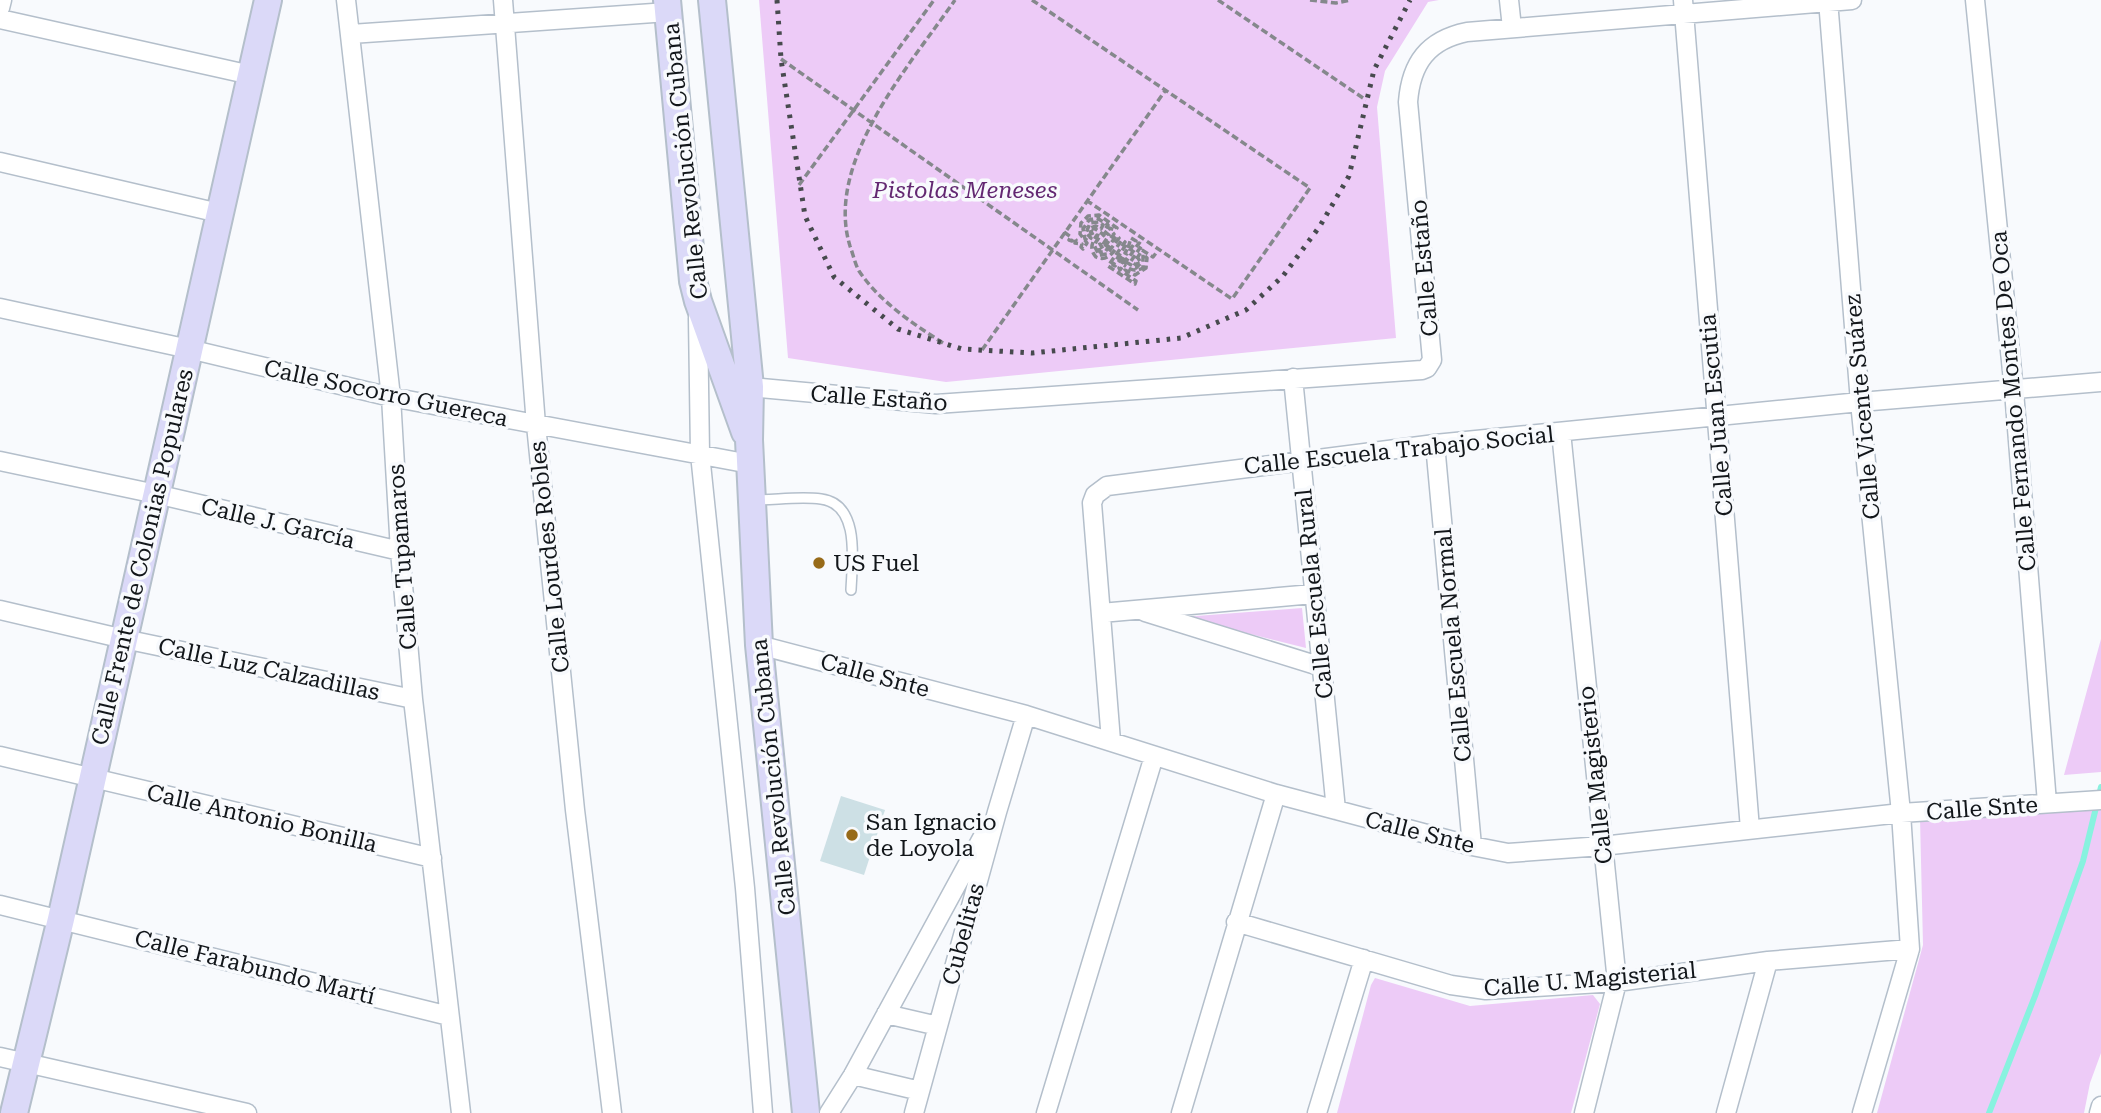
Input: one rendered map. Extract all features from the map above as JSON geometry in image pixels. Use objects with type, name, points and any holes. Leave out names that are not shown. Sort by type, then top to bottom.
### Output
[{"type":"street","points":[[0,8],[2,0]]},
{"type":"street","name":"Calle Frente de Colonias Populares","points":[[14,1113],[61,919],[268,0]]},
{"type":"street","name":"Calle Tupamaros","points":[[346,0],[391,397],[400,551],[414,699],[461,1113]]},
{"type":"street","name":"Calle Lourdes Robles","points":[[503,0],[536,425],[575,810],[612,1113]]},
{"type":"street","name":"Calle Revolución Cubana","points":[[712,0],[750,387],[749,452],[759,645],[807,1113]]},
{"type":"street","points":[[1509,0],[1511,28]]},
{"type":"street","name":"Calle Estaño","points":[[750,387],[936,404],[1422,370],[1432,360],[1408,102],[1416,66],[1431,48],[1453,35],[1467,32],[1684,8],[1852,0]]},
{"type":"street","name":"Calle Fernando Montes De Oca","points":[[1975,0],[2014,391],[2047,803]]},
{"type":"street","name":"Calle Vicente Suárez","points":[[1828,1],[1860,402],[1901,813],[1910,949]]},
{"type":"street","points":[[351,34],[505,23],[668,6]]},
{"type":"street","name":"Calle Revolución Cubana","points":[[668,6],[693,281],[749,452]]},
{"type":"street","name":"Calle Juan Escutia","points":[[1684,8],[1750,829]]},
{"type":"street","points":[[0,19],[251,75]]},
{"type":"street","points":[[0,162],[219,213]]},
{"type":"street","points":[[698,301],[700,454],[745,888],[762,1113]]},
{"type":"street","name":"Calle Socorro Guereca","points":[[0,308],[391,397],[536,425],[700,454],[749,452]]},
{"type":"street","name":"Calle Escuela Rural","points":[[1293,378],[1336,810]]},
{"type":"street","name":"Calle Escuela Trabajo Social","points":[[1101,613],[1092,503],[1095,495],[1107,486],[1435,444],[1860,402],[2101,382]]},
{"type":"street","name":"Calle Magisterio","points":[[1561,432],[1617,982],[1584,1113]]},
{"type":"street","name":"Calle Escuela Normal","points":[[1435,444],[1472,846]]},
{"type":"street","name":"Calle J. García","points":[[0,461],[400,551]]},
{"type":"street","points":[[1111,741],[1101,613],[1313,594]]},
{"type":"street","name":"Calle Luz Calzadillas","points":[[0,610],[124,639],[414,699]]},
{"type":"street","points":[[1137,610],[1322,667]]},
{"type":"street","name":"Calle Snte","points":[[759,645],[1026,715],[1276,794],[1508,853],[1602,846],[1901,813],[2101,800]]},
{"type":"street","name":"Cubelitas","points":[[914,1113],[996,812],[1026,715]]},
{"type":"street","name":"Calle Antonio Bonilla","points":[[0,756],[432,859]]},
{"type":"street","points":[[1046,1113],[1154,756]]},
{"type":"street","points":[[1181,1113],[1276,794]]},
{"type":"street","points":[[829,1113],[853,1075],[996,812]]},
{"type":"street","name":"Calle Farabundo Martí","points":[[0,905],[449,1016]]},
{"type":"street","name":"Calle U. Magisterial","points":[[1236,922],[1467,989],[1486,990],[1617,982],[1768,961],[1910,949]]},
{"type":"street","points":[[1862,1113],[1910,949]]},
{"type":"street","points":[[1317,1113],[1364,959]]},
{"type":"street","points":[[1726,1113],[1768,961]]},
{"type":"street","points":[[886,1014],[938,1026]]},
{"type":"street","points":[[0,1057],[247,1113]]},
{"type":"street","points":[[853,1075],[920,1091]]},
{"type":"street","points":[[2099,1113],[2101,1106]]},
{"type":"lane","points":[[753,500],[823,499],[843,511],[850,528],[851,590]]},
{"type":"path","points":[[799,186],[934,0]]},
{"type":"path","points":[[943,343],[912,324],[881,298],[858,269],[846,231],[845,200],[853,164],[871,122],[955,0]]},
{"type":"path","points":[[1032,0],[1310,188],[1233,299],[1086,200]]},
{"type":"path","points":[[1218,0],[1366,100]]},
{"type":"path","points":[[1310,0],[1336,3],[1351,0]]},
{"type":"path","points":[[781,59],[1138,310]]},
{"type":"path","points":[[982,350],[1165,91]]},
{"type":"path","points":[[1064,232],[1071,237],[1069,240],[1074,238],[1075,243],[1082,244],[1083,249],[1087,243],[1080,234],[1081,223],[1088,216],[1099,215],[1118,228],[1109,228],[1114,234],[1103,249],[1098,245],[1100,252],[1105,252],[1116,236],[1119,238],[1107,254],[1099,255],[1094,245],[1098,239],[1104,243],[1109,234],[1104,231],[1108,225],[1097,218],[1089,220],[1083,229],[1086,239],[1089,241],[1091,238],[1086,233],[1090,223],[1098,222],[1103,225],[1101,229],[1093,226],[1090,228],[1091,234],[1095,232],[1094,228],[1104,234],[1102,237],[1097,234],[1091,247],[1096,257],[1104,259],[1111,256],[1122,240],[1125,242],[1108,266],[1135,284],[1136,281],[1123,272],[1125,270],[1135,275],[1141,273],[1146,268],[1147,258],[1143,254],[1143,268],[1138,271],[1133,271],[1125,263]]},
{"type":"path","points":[[1131,237],[1136,242],[1127,254],[1125,253],[1128,248],[1131,237]]},
{"type":"path","points":[[1128,248],[1125,246],[1113,265],[1123,256],[1125,258],[1120,270],[1139,243],[1142,245],[1131,261],[1136,265],[1142,250],[1153,257],[1159,249]]},
{"type":"path","points":[[1125,263],[1136,268],[1141,263],[1137,257]]},
{"type":"green space","name":"Pistolas Meneses","points":[[759,0],[1439,0],[1428,2],[1385,71],[1377,107],[1396,338],[946,382],[788,358]]},
{"type":"green space","points":[[1302,608],[1306,648],[1183,617]]},
{"type":"green space","points":[[2101,639],[2101,772],[2064,775]]},
{"type":"green space","points":[[2101,807],[2101,1053],[2090,1083],[2084,1113],[1877,1113],[1923,945],[1920,818]]},
{"type":"green space","points":[[1375,978],[1470,1006],[1593,995],[1600,1004],[1571,1113],[1337,1113]]},
{"type":"building","name":"San Ignacio de Loyola","points":[[841,796],[885,810],[864,875],[820,861]]},
{"type":"waterway","points":[[1989,1113],[2035,996],[2083,861],[2101,787]]},
{"type":"railway","points":[[777,0],[781,59],[805,216],[834,277],[898,329],[962,349],[1032,353],[1181,338],[1246,310],[1283,276],[1320,226],[1349,176],[1374,70],[1410,0]]},
{"type":"place","name":"US Fuel","points":[[819,563]]},
{"type":"place","name":"San Ignacio de Loyola","points":[[852,835]]}]
